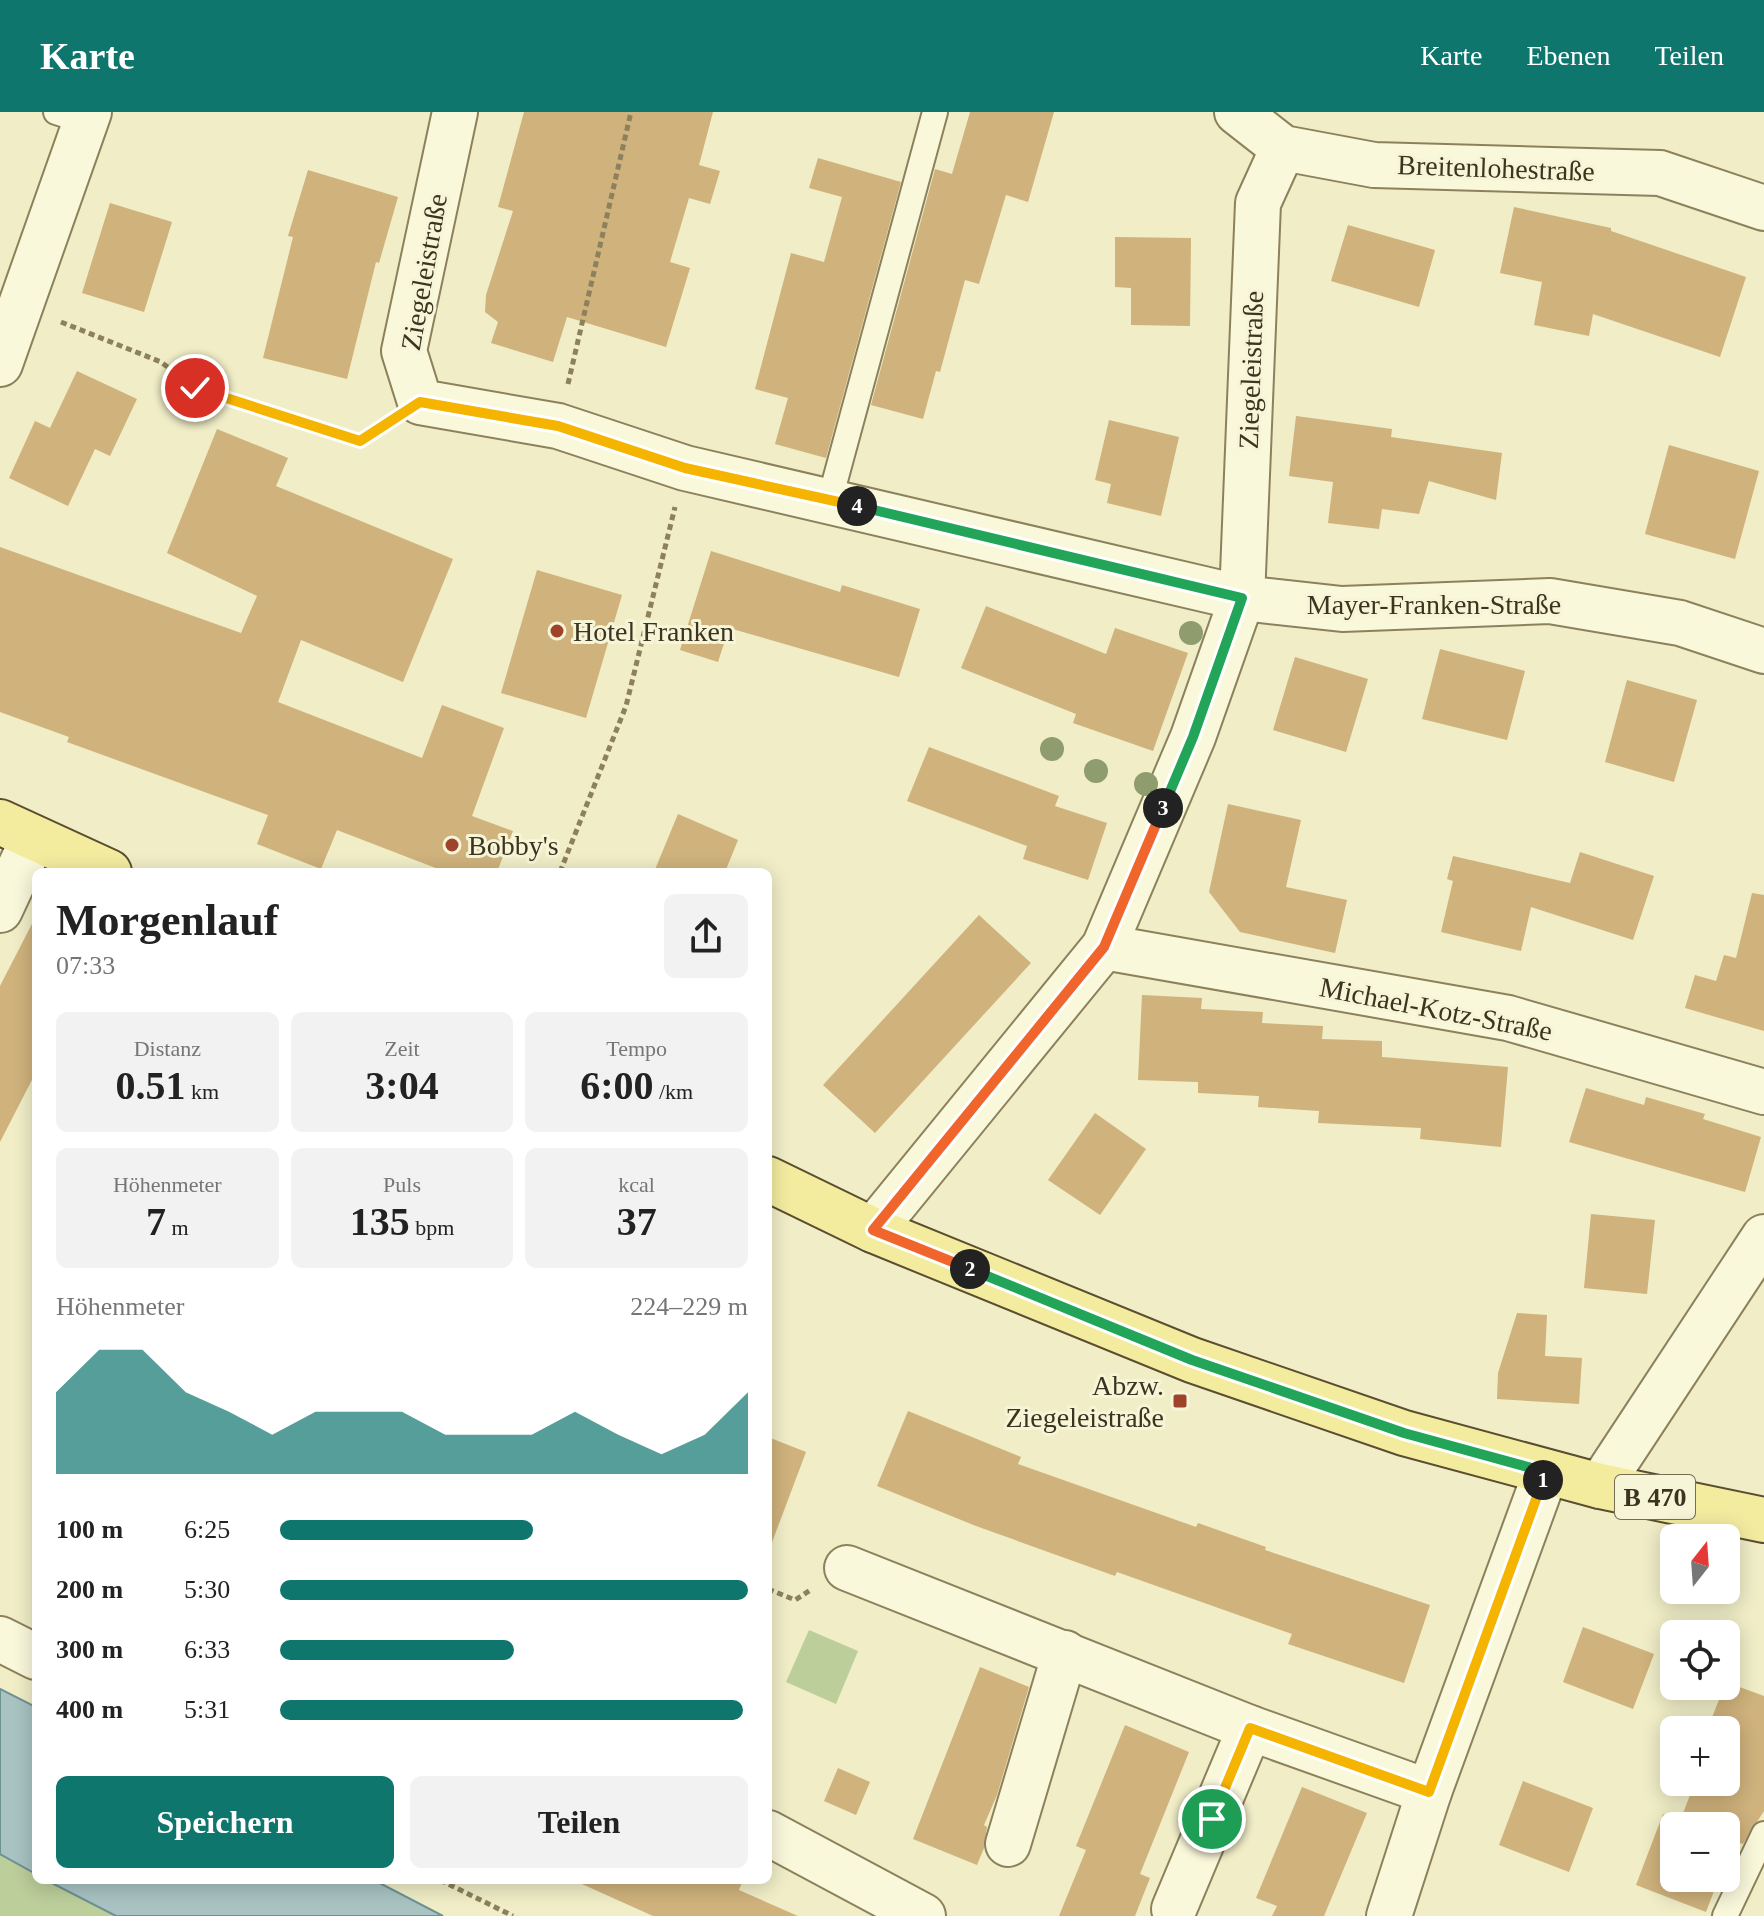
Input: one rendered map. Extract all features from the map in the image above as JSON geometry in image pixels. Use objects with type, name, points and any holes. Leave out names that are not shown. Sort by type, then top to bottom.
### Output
[{"type":"main road","points":[[17,830],[100,868]]},
{"type":"main road","name":"B 470","points":[[772,1181],[873,1230],[1192,1360],[1404,1433],[1600,1486],[1764,1520]]},
{"type":"street","name":"Ziegeleistraße","points":[[420,402],[404,351],[455,112]]},
{"type":"street","name":"Breitenlohestraße","points":[[1237,112],[1283,148],[1374,165],[1660,173],[1764,208]]},
{"type":"street","points":[[0,364],[17,290],[77,115]]},
{"type":"street","name":"Ziegeleistraße","points":[[873,1230],[1104,947],[1193,737],[1242,598],[1258,203],[1283,148]]},
{"type":"street","points":[[420,402],[558,426],[685,468],[830,499],[1242,598]]},
{"type":"street","name":"Mayer-Franken-Straße","points":[[1242,598],[1342,609],[1550,601],[1680,623],[1764,651]]},
{"type":"street","points":[[0,910],[17,830]]},
{"type":"street","name":"Michael-Kotz-Straße","points":[[1104,947],[1508,1018],[1764,1092]]},
{"type":"street","points":[[1600,1486],[1764,1237]]},
{"type":"street","points":[[1395,1914],[1429,1792],[1546,1472]]},
{"type":"street","points":[[847,1568],[1250,1728],[1429,1792]]},
{"type":"street","points":[[0,1639],[32,1655]]},
{"type":"street","points":[[1008,1844],[1065,1653]]},
{"type":"street","points":[[1174,1909],[1250,1728]]},
{"type":"street","points":[[772,1835],[923,1916]]},
{"type":"lane","points":[[830,499],[935,112]]},
{"type":"lane","points":[[1725,1916],[1764,1834]]},
{"type":"path","points":[[558,426],[631,112]]},
{"type":"path","points":[[17,290],[55,320],[161,362],[195,388],[360,441],[420,402]]},
{"type":"path","points":[[562,868],[626,706],[685,468]]},
{"type":"path","points":[[448,1884],[513,1916]]},
{"type":"green space","points":[[809,1630],[858,1651],[836,1704],[786,1682]]},
{"type":"green space","points":[[0,1854],[32,1872],[32,1884],[54,1884],[116,1916],[0,1916]]},
{"type":"water","points":[[0,1689],[32,1705],[32,1872],[0,1854]]},
{"type":"water","points":[[54,1884],[382,1884],[443,1916],[116,1916]]},
{"type":"building","points":[[524,112],[713,112],[699,165],[720,171],[710,204],[689,198],[670,262],[690,268],[666,347],[567,317],[553,362],[491,343],[498,322],[485,312],[486,295],[513,211],[498,207]]},
{"type":"building","points":[[970,112],[1054,112],[1028,202],[1006,195],[979,284],[965,280],[940,372],[936,371],[923,419],[871,405],[935,169],[952,174]]},
{"type":"building","points":[[818,158],[901,182],[826,458],[775,444],[788,398],[755,389],[791,253],[824,262],[842,197],[809,188]]},
{"type":"building","points":[[308,170],[398,197],[379,263],[376,262],[347,379],[263,358],[293,237],[288,236]]},
{"type":"building","points":[[110,203],[172,222],[144,312],[82,293]]},
{"type":"building","points":[[1514,207],[1611,228],[1611,231],[1746,277],[1720,357],[1593,314],[1589,336],[1534,325],[1542,282],[1500,273]]},
{"type":"building","points":[[1348,225],[1435,250],[1419,307],[1331,281]]},
{"type":"building","points":[[1115,237],[1191,238],[1190,326],[1131,325],[1131,288],[1115,287]]},
{"type":"building","points":[[77,371],[137,399],[110,456],[95,449],[68,506],[9,478],[35,421],[50,428]]},
{"type":"building","points":[[1296,416],[1392,429],[1391,437],[1502,453],[1496,500],[1429,481],[1419,514],[1382,509],[1379,529],[1328,523],[1333,482],[1289,476]]},
{"type":"building","points":[[1109,420],[1179,437],[1161,516],[1107,503],[1111,484],[1095,480]]},
{"type":"building","points":[[217,429],[288,458],[276,486],[453,559],[403,682],[301,640],[278,702],[422,758],[442,705],[504,728],[472,816],[513,831],[499,868],[436,868],[337,830],[321,868],[318,868],[257,844],[268,815],[67,742],[69,737],[0,712],[0,547],[241,633],[257,596],[167,553]]},
{"type":"building","points":[[1669,445],[1759,471],[1735,559],[1645,534]]},
{"type":"building","points":[[711,551],[840,592],[842,585],[920,609],[899,677],[729,628],[718,662],[680,650]]},
{"type":"building","points":[[537,570],[622,595],[586,718],[501,693]]},
{"type":"building","points":[[986,606],[1106,654],[1115,628],[1188,653],[1153,751],[1073,723],[1076,714],[961,668]]},
{"type":"building","points":[[1440,649],[1525,671],[1507,740],[1422,719]]},
{"type":"building","points":[[1295,657],[1368,679],[1346,752],[1273,730]]},
{"type":"building","points":[[1627,680],[1697,700],[1674,782],[1605,762]]},
{"type":"building","points":[[929,747],[1059,796],[1055,806],[1107,823],[1088,880],[1023,859],[1027,846],[907,801]]},
{"type":"building","points":[[1228,804],[1301,820],[1286,887],[1347,900],[1335,953],[1240,932],[1209,892]]},
{"type":"building","points":[[678,814],[738,840],[727,868],[656,868]]},
{"type":"building","points":[[1580,852],[1654,876],[1633,940],[1531,907],[1521,951],[1441,932],[1453,881],[1447,879],[1453,856],[1570,883]]},
{"type":"building","points":[[1752,893],[1764,895],[1764,1031],[1685,1008],[1695,975],[1716,981],[1724,955],[1736,958]]},
{"type":"building","points":[[979,915],[1031,963],[875,1133],[823,1085]]},
{"type":"building","points":[[32,924],[32,1080],[0,1142],[0,986]]},
{"type":"building","points":[[1142,995],[1202,998],[1201,1009],[1263,1012],[1262,1023],[1323,1026],[1322,1039],[1382,1041],[1382,1057],[1508,1067],[1501,1147],[1420,1139],[1421,1128],[1318,1123],[1319,1111],[1258,1107],[1259,1096],[1198,1093],[1198,1082],[1138,1080]]},
{"type":"building","points":[[1586,1088],[1644,1105],[1646,1097],[1705,1114],[1703,1119],[1761,1137],[1745,1192],[1569,1142]]},
{"type":"building","points":[[1095,1113],[1146,1149],[1100,1215],[1048,1180]]},
{"type":"building","points":[[1591,1214],[1655,1220],[1647,1294],[1584,1288]]},
{"type":"building","points":[[1517,1313],[1547,1315],[1545,1356],[1582,1358],[1579,1404],[1497,1399],[1498,1373]]},
{"type":"building","points":[[908,1411],[1021,1457],[1018,1464],[1196,1527],[1198,1523],[1266,1547],[1265,1550],[1430,1605],[1404,1683],[1288,1644],[1292,1634],[1117,1572],[1115,1576],[877,1486]]},
{"type":"building","points":[[772,1439],[806,1452],[772,1542]]},
{"type":"building","points":[[1583,1627],[1654,1654],[1633,1709],[1563,1682]]},
{"type":"building","points":[[980,1667],[1029,1687],[997,1795],[984,1825],[987,1827],[984,1848],[977,1865],[913,1839]]},
{"type":"building","points":[[1740,1687],[1764,1696],[1764,1811],[1743,1844],[1740,1843],[1740,1812],[1683,1812],[1690,1796],[1740,1796],[1740,1716],[1713,1716],[1719,1700],[1740,1700]]},
{"type":"building","points":[[1125,1725],[1189,1752],[1140,1874],[1150,1878],[1135,1916],[1059,1916],[1086,1850],[1076,1846]]},
{"type":"building","points":[[838,1768],[870,1782],[856,1815],[824,1801]]},
{"type":"building","points":[[1523,1781],[1593,1808],[1569,1872],[1499,1845]]},
{"type":"building","points":[[1302,1787],[1367,1813],[1324,1916],[1272,1916],[1277,1906],[1256,1898]]},
{"type":"building","points":[[1660,1822],[1660,1892],[1714,1892],[1706,1912],[1636,1885]]},
{"type":"building","points":[[582,1884],[741,1884],[739,1890],[798,1916],[653,1916]]},
{"type":"place","name":"Hotel Franken","points":[[557,631]]},
{"type":"place","name":"Bobby's","points":[[452,845]]},
{"type":"place","name":"Abzw. Ziegeleistraße","points":[[1180,1401]]},
{"type":"route","points":[[195,388],[360,441],[420,402],[558,426],[685,468],[830,499],[1242,598],[1193,737],[1104,947],[873,1230],[1192,1360],[1404,1433],[1546,1472],[1429,1792],[1250,1728],[1212,1819]]}]
